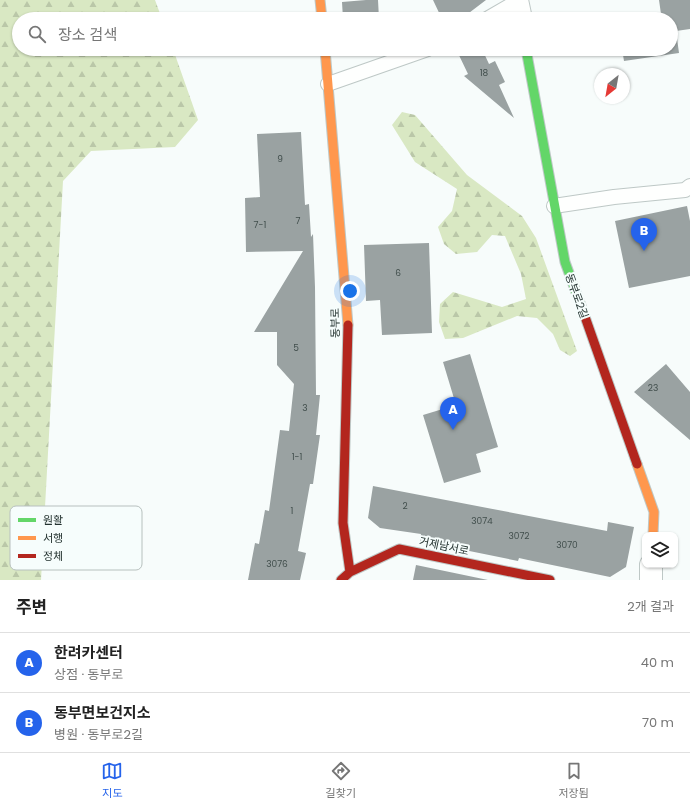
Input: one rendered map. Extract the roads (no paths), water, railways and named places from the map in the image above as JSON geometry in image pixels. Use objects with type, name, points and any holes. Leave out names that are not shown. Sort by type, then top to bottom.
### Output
[{"type":"street","points":[[320,0],[321,12]]},
{"type":"street","name":"동부로","points":[[326,56],[348,318],[343,523],[350,572]]},
{"type":"street","name":"동부로2길","points":[[527,56],[565,262],[654,512],[653,532]]},
{"type":"street","name":"거제남서로","points":[[341,580],[350,572],[398,549],[550,580]]},
{"type":"street","points":[[651,568],[651,580]]},
{"type":"lane","points":[[506,12],[519,7]]},
{"type":"lane","points":[[328,84],[408,56]]},
{"type":"lane","points":[[554,206],[614,196],[685,190],[690,186]]},
{"type":"place","name":"동부면보건지소","points":[[644,251]]},
{"type":"place","name":"한려카센터","points":[[453,430]]}]
